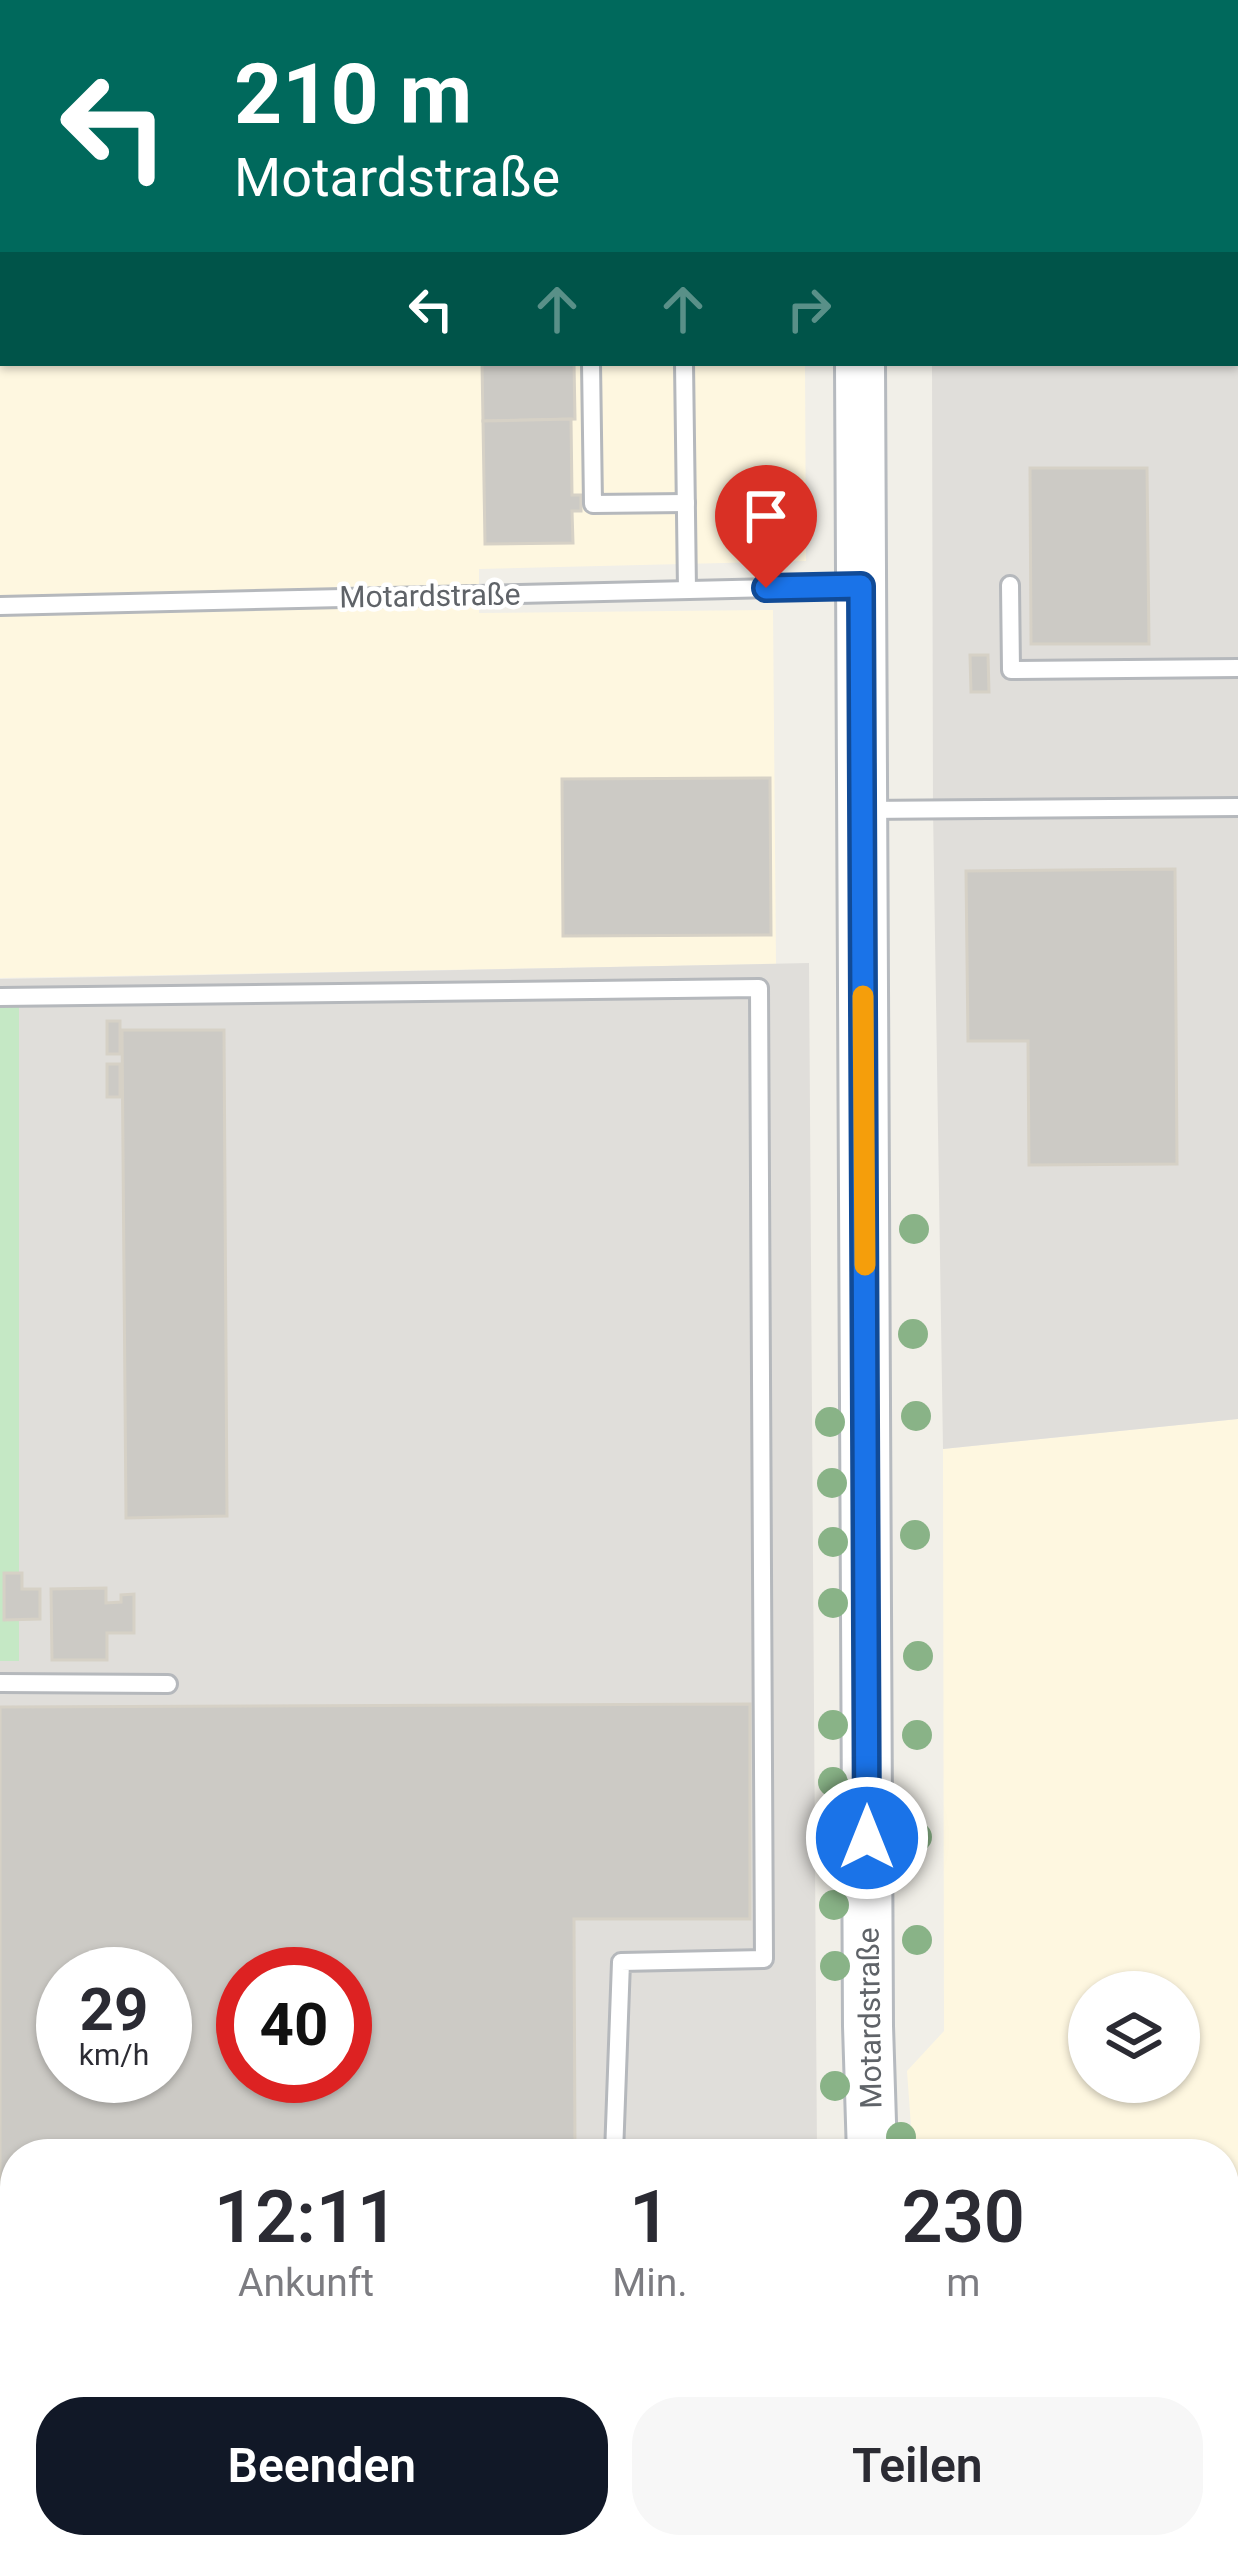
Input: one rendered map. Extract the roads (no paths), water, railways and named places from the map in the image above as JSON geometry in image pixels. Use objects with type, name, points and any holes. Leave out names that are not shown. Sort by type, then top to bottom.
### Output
[{"type":"street","name":"Motardstraße","points":[[860,366],[872,2139]]},
{"type":"lane","points":[[591,366],[592,504],[686,503]]},
{"type":"lane","points":[[684,366],[687,590]]},
{"type":"lane","points":[[1010,585],[1011,670],[1238,668]]},
{"type":"lane","name":"Motardstraße","points":[[0,606],[861,586]]},
{"type":"lane","points":[[862,810],[1238,807]]},
{"type":"lane","points":[[0,997],[759,988],[764,1958],[621,1962],[615,2139]]},
{"type":"lane","points":[[0,1683],[168,1684]]}]
